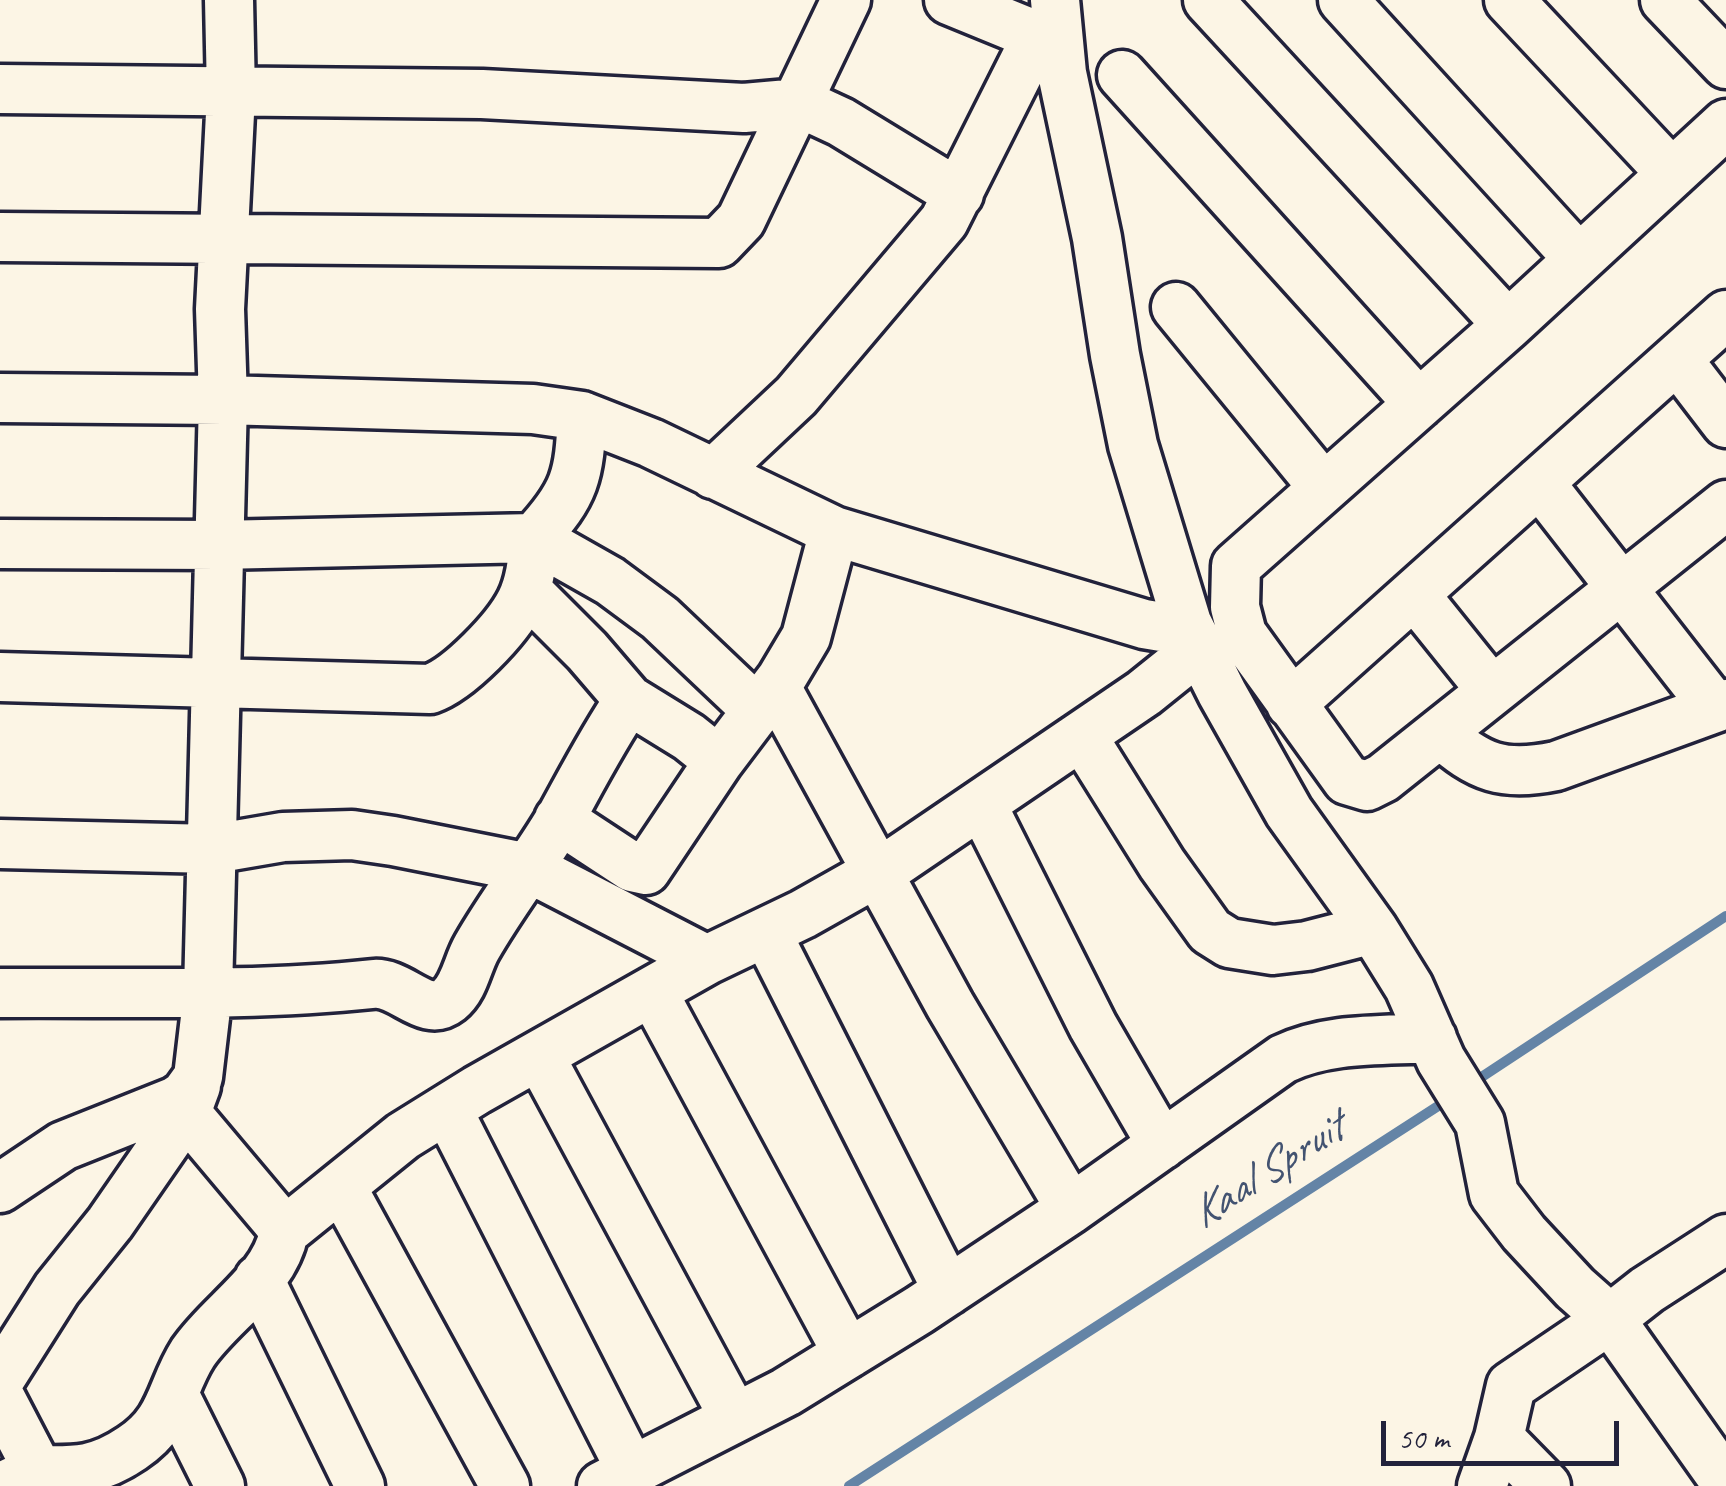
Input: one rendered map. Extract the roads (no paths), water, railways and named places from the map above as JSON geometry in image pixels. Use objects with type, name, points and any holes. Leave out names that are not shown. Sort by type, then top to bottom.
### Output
[{"type":"street","points":[[0,1379],[57,1289],[110,1222],[192,1095],[208,992],[213,848],[223,400],[220,308],[230,94],[229,0]]},
{"type":"street","points":[[0,238],[719,243],[740,220],[846,0]]},
{"type":"street","points":[[949,0],[1050,24]]},
{"type":"street","points":[[1208,0],[1508,325]]},
{"type":"street","points":[[1343,0],[1579,259]]},
{"type":"street","points":[[1509,0],[1672,174]]},
{"type":"street","points":[[1665,0],[1726,64]]},
{"type":"street","points":[[714,474],[796,396],[944,221],[1050,24]]},
{"type":"street","points":[[1050,24],[1098,238],[1114,355],[1134,445],[1194,636],[1289,812],[1373,929],[1409,987],[1437,1048],[1480,1123],[1494,1194],[1524,1234],[1610,1319],[1726,1482]]},
{"type":"street","points":[[1122,75],[1419,404]]},
{"type":"street","points":[[0,90],[482,94],[744,108],[800,102],[959,194]]},
{"type":"street","points":[[1726,124],[1508,325],[1236,566],[1235,607],[1242,634],[1348,780],[1361,786],[1372,784],[1726,505]]},
{"type":"street","points":[[1176,307],[1324,488]]},
{"type":"street","points":[[1291,704],[1726,314]]},
{"type":"street","points":[[1677,359],[1726,423]]},
{"type":"street","points":[[0,398],[533,409],[582,416],[834,531],[1194,636]]},
{"type":"street","points":[[0,677],[430,689],[448,680],[512,616],[526,590],[534,538],[568,498],[574,482],[580,464],[582,416]]},
{"type":"street","points":[[1440,732],[1478,763],[1508,770],[1537,770],[1720,706],[1539,482]]},
{"type":"street","points":[[560,819],[632,867],[646,870],[719,761],[767,699],[806,636],[834,531]]},
{"type":"street","points":[[0,544],[218,545],[534,538],[610,581],[767,699],[879,870],[950,1005],[1071,1209]]},
{"type":"street","points":[[526,590],[630,700],[719,761]]},
{"type":"street","points":[[1414,594],[1492,691]]},
{"type":"street","points":[[0,1397],[21,1478],[89,1478],[134,1448],[166,1414],[194,1353],[259,1279],[282,1243],[284,1232],[402,1136],[652,991],[879,870],[982,805],[1144,693],[1194,636]]},
{"type":"street","points":[[0,992],[269,992],[387,983],[414,1000],[435,1006],[446,1004],[460,990],[479,944],[560,819],[590,761],[630,700]]},
{"type":"street","points":[[1082,736],[1162,864],[1210,931],[1229,943],[1273,950],[1307,946],[1373,929]]},
{"type":"street","points":[[982,805],[1093,1026],[1162,1145]]},
{"type":"street","points":[[0,844],[213,848],[284,837],[352,836],[529,868],[708,960]]},
{"type":"street","points":[[766,932],[948,1291]]},
{"type":"street","points":[[652,991],[848,1354]]},
{"type":"street","points":[[447,1109],[616,1478],[786,1392],[848,1354],[1071,1209],[1283,1059],[1334,1043],[1437,1048]]},
{"type":"street","points":[[539,1055],[734,1417]]},
{"type":"street","points":[[0,1188],[62,1146],[192,1095]]},
{"type":"street","points":[[192,1095],[284,1232]]},
{"type":"street","points":[[341,1186],[505,1486]]},
{"type":"street","points":[[1482,1486],[1500,1438],[1510,1386],[1726,1239]]},
{"type":"street","points":[[259,1279],[360,1486]]},
{"type":"street","points":[[175,1396],[220,1486]]},
{"type":"street","points":[[1500,1438],[1546,1486]]},
{"type":"waterway","name":"Kaal Spruit","points":[[1471,1084],[1726,916]]},
{"type":"waterway","name":"Kaal Spruit","points":[[849,1486],[1449,1099]]}]
